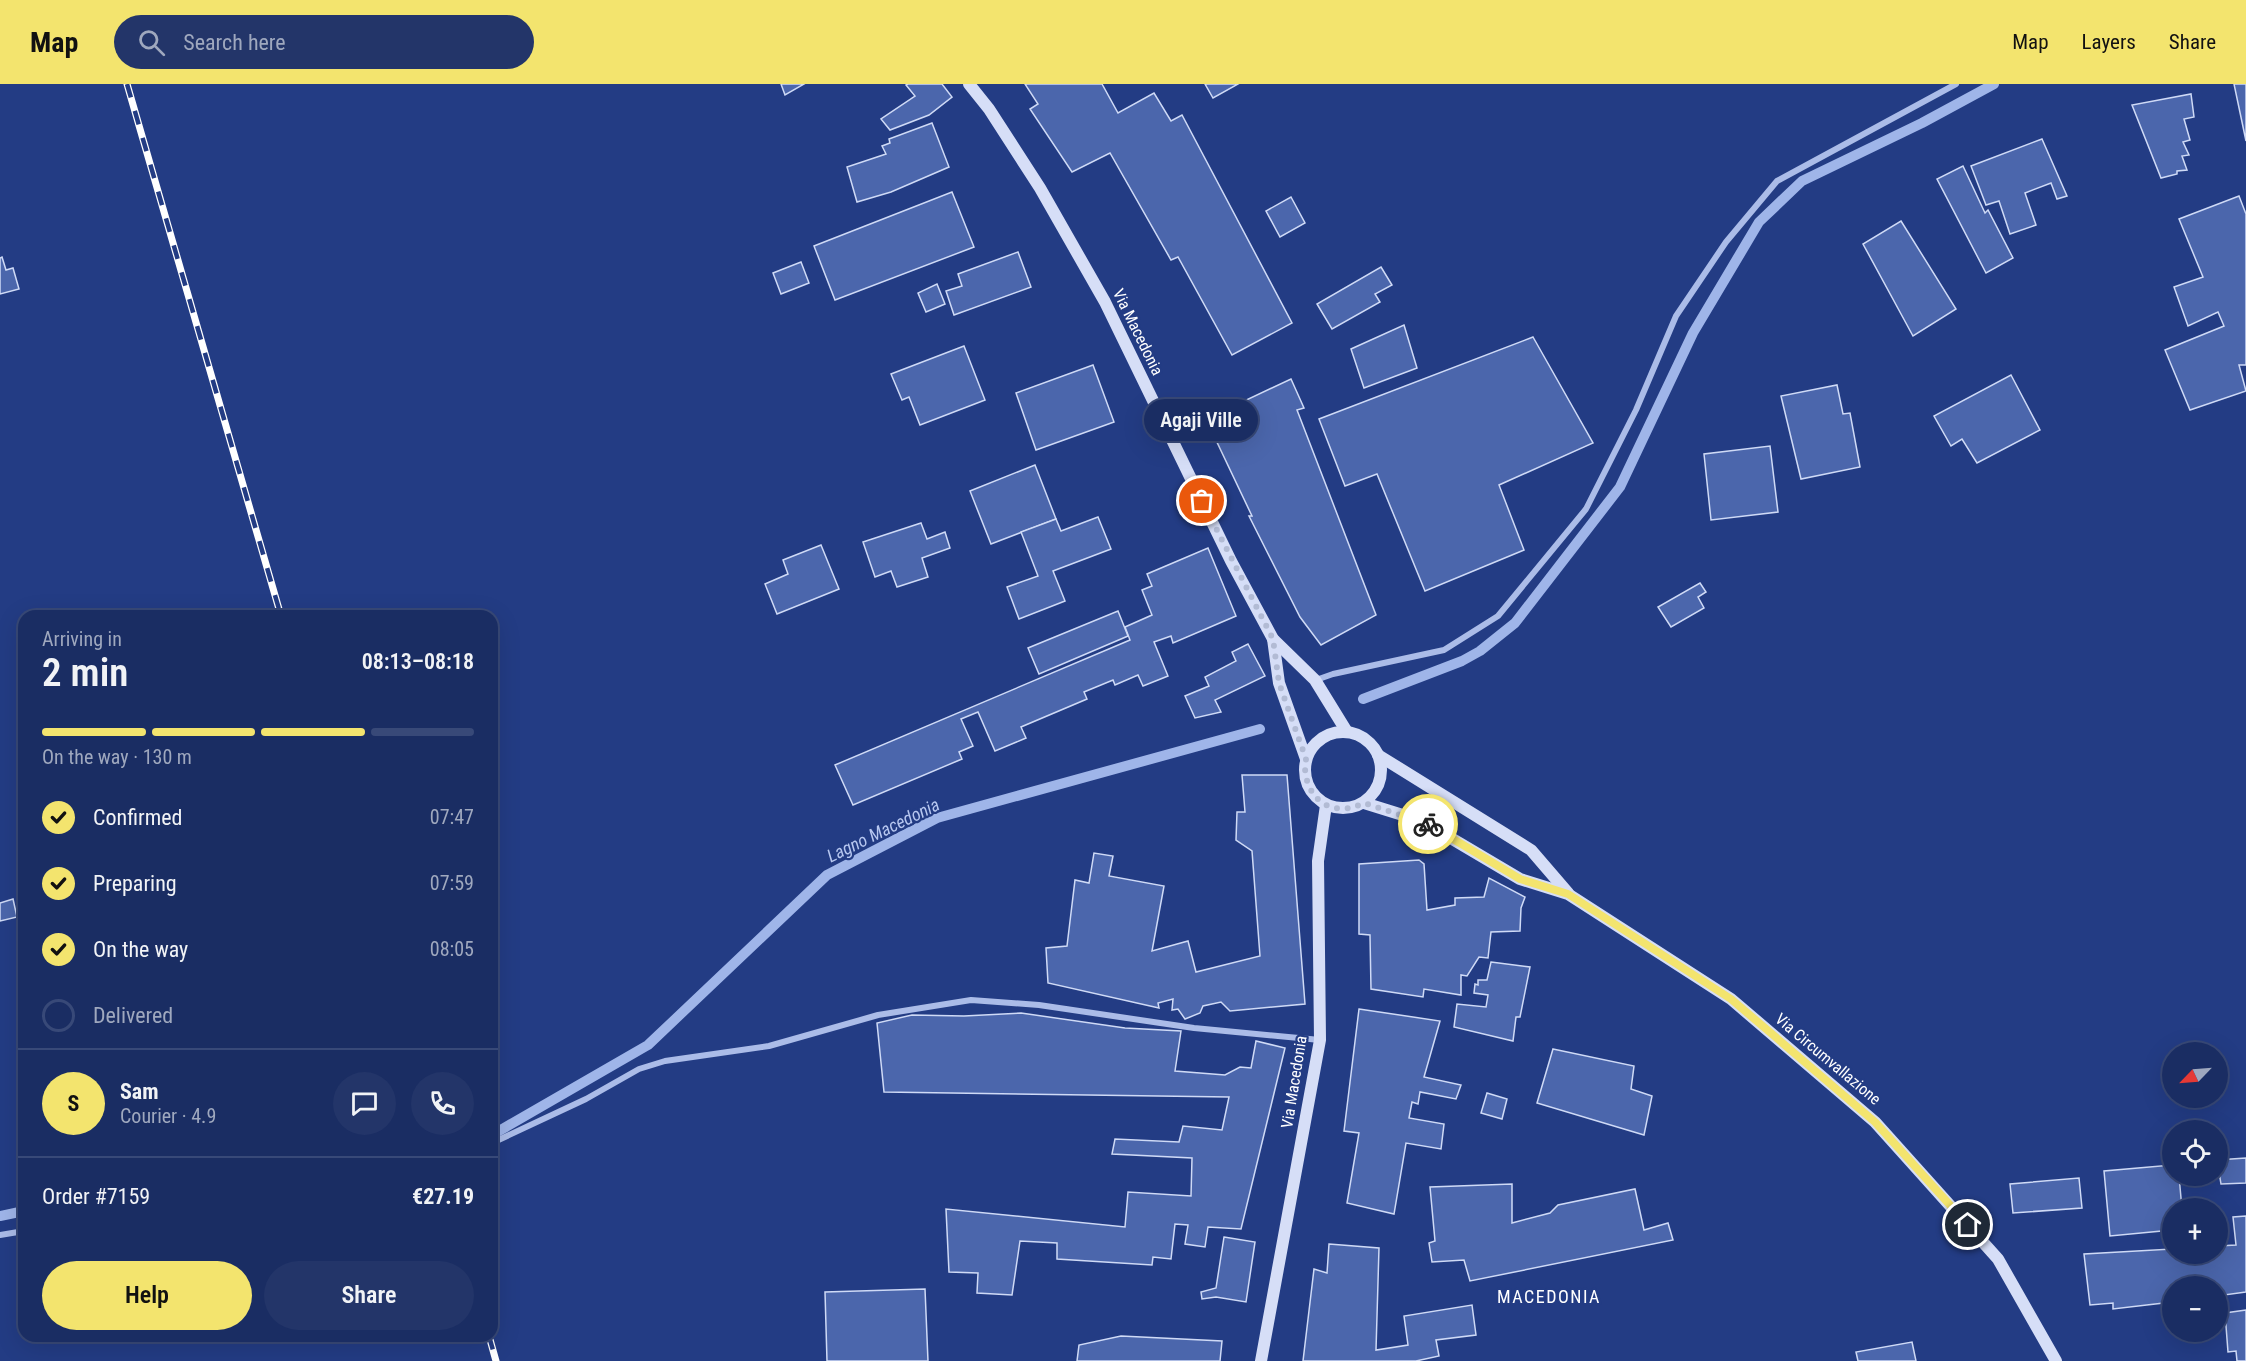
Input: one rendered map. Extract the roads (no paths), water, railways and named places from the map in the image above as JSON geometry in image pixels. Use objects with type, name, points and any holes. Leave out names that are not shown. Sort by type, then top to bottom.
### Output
[{"type":"main road","name":"Via Macedonia","points":[[969,84],[990,109],[1105,302],[1231,561],[1273,639],[1315,680],[1347,732]]},
{"type":"main road","name":"Via Macedonia","points":[[1273,639],[1279,683],[1306,759]]},
{"type":"main road","points":[[1347,732],[1360,736],[1371,744],[1382,768],[1380,782],[1374,794],[1364,803],[1352,808],[1339,809],[1326,805],[1315,797],[1308,785],[1305,772],[1306,759],[1312,747],[1322,738],[1334,733],[1347,732]]},
{"type":"main road","name":"Via Circumvallazione","points":[[1378,755],[1531,850],[1568,894]]},
{"type":"main road","name":"Via Circumvallazione","points":[[1364,803],[1422,821],[1520,879],[1568,894],[1731,999],[1875,1122],[1998,1259],[2056,1361]]},
{"type":"main road","name":"Via Macedonia","points":[[1261,1361],[1320,1040],[1318,861],[1326,805]]},
{"type":"street","points":[[1315,680],[1444,650],[1498,616],[1586,509],[1636,410],[1676,316],[1726,242],[1777,181],[1956,84]]},
{"type":"street","points":[[498,1140],[586,1099],[639,1069],[665,1061],[769,1046],[878,1015],[971,1000],[1039,1005],[1194,1028],[1320,1040]]},
{"type":"street","points":[[0,1235],[18,1232]]},
{"type":"waterway","points":[[1363,699],[1462,661],[1480,651],[1515,623],[1620,487],[1693,333],[1759,222],[1802,181],[1922,123],[1994,84]]},
{"type":"waterway","name":"Lagno Macedonia","points":[[498,1132],[648,1045],[827,875],[937,818],[1260,729]]},
{"type":"waterway","name":"Lagno Macedonia","points":[[0,1216],[18,1212]]},
{"type":"railway","points":[[127,84],[279,610]]},
{"type":"railway","points":[[491,1342],[496,1361]]},
{"type":"place","name":"Agaji Ville","points":[[1202,501]]},
{"type":"district","name":"MACEDONIA","points":[[1549,1296]]}]
